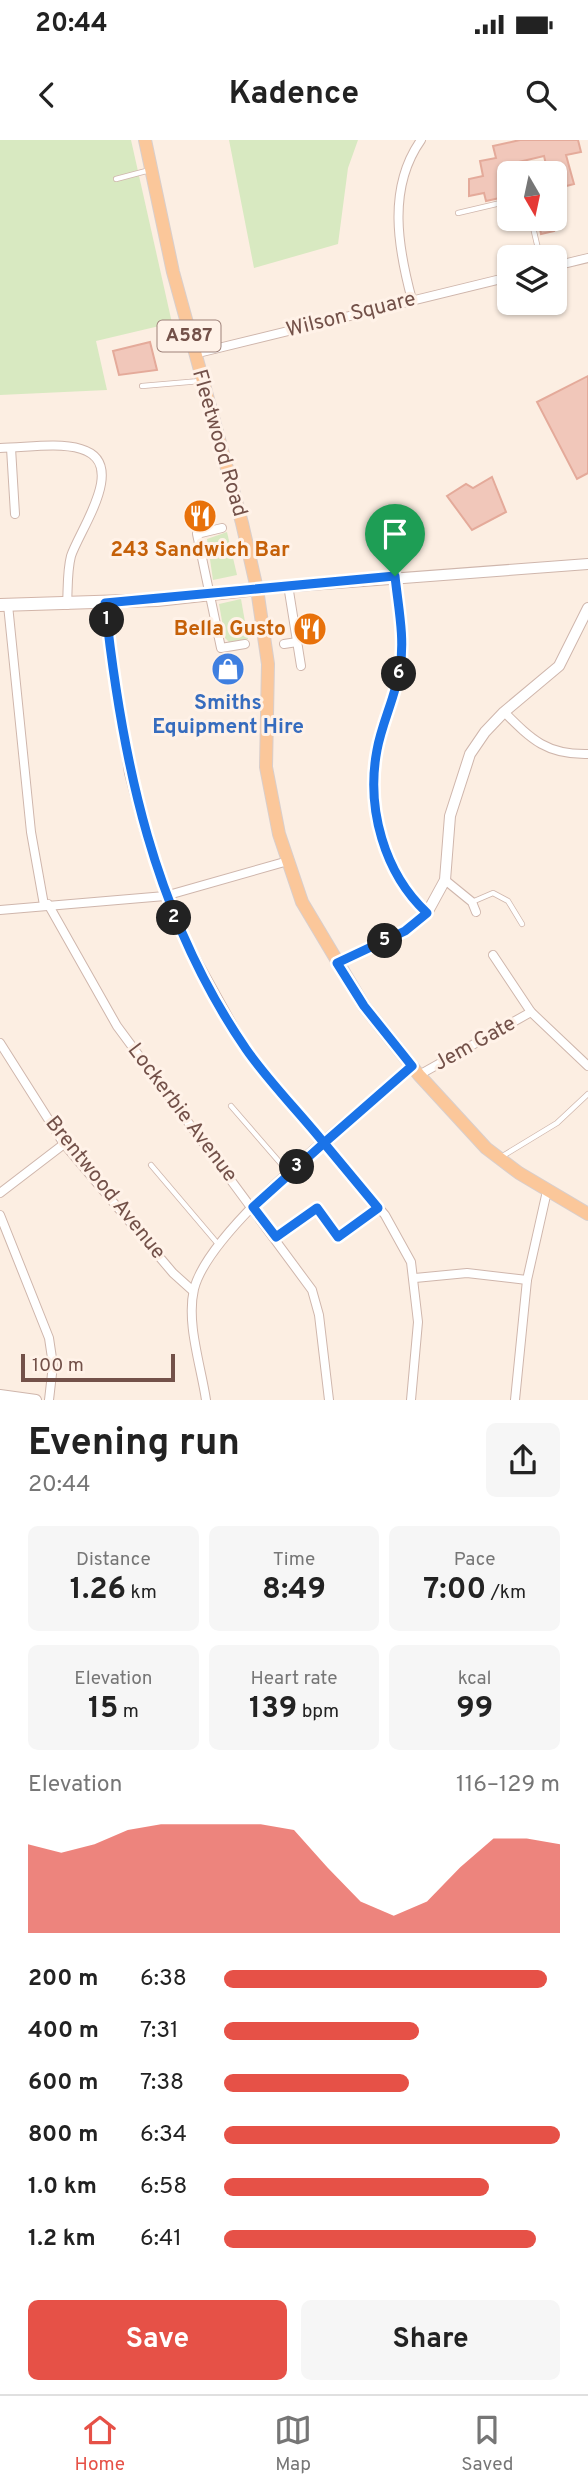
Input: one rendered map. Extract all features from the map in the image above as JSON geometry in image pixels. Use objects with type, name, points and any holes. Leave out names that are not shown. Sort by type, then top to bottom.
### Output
[{"type":"main road","name":"Fleetwood Road","points":[[145,140],[194,354],[257,589],[268,664],[266,767],[288,861],[302,902],[364,1006],[416,1070],[498,1158],[547,1191],[588,1214]]},
{"type":"main road","points":[[4,605],[105,603],[257,589]]},
{"type":"street","points":[[412,300],[397,227],[407,166],[421,140]]},
{"type":"street","points":[[567,263],[588,258]]},
{"type":"street","name":"Wilson Square","points":[[194,354],[497,280]]},
{"type":"street","points":[[0,448],[84,449],[92,454],[103,475],[102,486],[72,553],[66,605]]},
{"type":"street","points":[[11,448],[15,514]]},
{"type":"street","points":[[222,528],[197,534],[209,595],[221,648],[245,644]]},
{"type":"street","points":[[257,589],[288,584],[588,564]]},
{"type":"street","points":[[395,576],[401,664],[377,751],[374,773],[378,822],[397,876],[412,899],[427,913]]},
{"type":"street","points":[[288,584],[301,666]]},
{"type":"street","points":[[105,603],[129,773],[165,896],[187,943],[246,1049],[378,1208],[404,1246],[415,1278],[418,1322],[411,1400]]},
{"type":"street","name":"Lockerbie Avenue","points":[[4,605],[32,832],[46,904],[117,1026],[304,1277],[315,1298],[328,1400]]},
{"type":"street","points":[[337,963],[405,931],[427,913],[445,880],[450,816],[470,754],[485,732],[504,712],[559,666],[588,608]]},
{"type":"street","points":[[284,644],[297,642]]},
{"type":"street","points":[[504,712],[526,734],[546,748],[566,754],[588,754]]},
{"type":"street","points":[[0,910],[165,896],[288,861]]},
{"type":"street","points":[[445,880],[472,902],[476,912]]},
{"type":"street","points":[[493,955],[531,1012],[588,1066]]},
{"type":"street","name":"Jem Gate","points":[[193,1292],[204,1267],[219,1245],[253,1207],[324,1143],[416,1070],[531,1012]]},
{"type":"street","name":"Brentwood Avenue","points":[[0,1043],[64,1144],[173,1273],[193,1292]]},
{"type":"street","points":[[0,1194],[64,1144]]},
{"type":"street","points":[[515,1400],[527,1280],[547,1191]]},
{"type":"street","points":[[0,1215],[49,1338],[52,1365],[49,1400]]},
{"type":"street","points":[[0,1244],[11,1240]]},
{"type":"street","points":[[415,1278],[467,1273],[527,1280]]},
{"type":"street","points":[[193,1292],[193,1322],[206,1400]]},
{"type":"street","points":[[0,1395],[37,1400]]},
{"type":"lane","points":[[116,179],[151,170]]},
{"type":"lane","points":[[458,213],[497,204]]},
{"type":"lane","points":[[142,386],[201,380]]},
{"type":"lane","points":[[472,902],[493,892],[502,895],[522,923]]},
{"type":"lane","points":[[498,1158],[557,1123],[588,1094]]},
{"type":"lane","points":[[231,1106],[289,1173]]},
{"type":"lane","points":[[151,1164],[219,1245]]},
{"type":"lane","points":[[276,1237],[317,1208],[338,1237],[378,1208]]},
{"type":"green space","points":[[0,140],[131,140],[172,323],[96,341],[107,390],[0,395]]},
{"type":"green space","points":[[229,140],[358,140],[348,168],[338,244],[254,268]]},
{"type":"green space","points":[[227,532],[237,575],[213,580],[207,539]]},
{"type":"green space","points":[[241,599],[248,639],[229,642],[225,638],[219,604]]},
{"type":"building","points":[[520,140],[578,140],[581,152],[566,155],[574,184],[567,186],[567,161],[545,161],[544,156],[523,161],[497,161],[497,199],[486,201],[484,193],[469,196],[469,179],[483,176],[480,161],[496,158],[493,146]]},
{"type":"building","points":[[150,342],[157,370],[119,375],[113,351]]},
{"type":"building","points":[[588,376],[588,473],[577,479],[537,402]]},
{"type":"building","points":[[492,477],[506,512],[472,530],[447,496],[466,484],[473,488]]},
{"type":"place","name":"243 Sandwich Bar","points":[[200,516]]},
{"type":"place","name":"Bella Gusto","points":[[310,629]]},
{"type":"place","name":"Smiths Equipment Hire","points":[[228,669]]},
{"type":"route","points":[[395,576],[276,585],[179,599],[105,603],[115,690],[129,773],[165,896],[176,923],[246,1049],[324,1143],[253,1207],[276,1237],[317,1208],[338,1237],[378,1208],[324,1143],[412,1066],[364,1006],[337,963],[405,931],[427,913],[412,899],[397,876],[378,822],[374,773],[377,751],[401,664],[395,576]]}]
